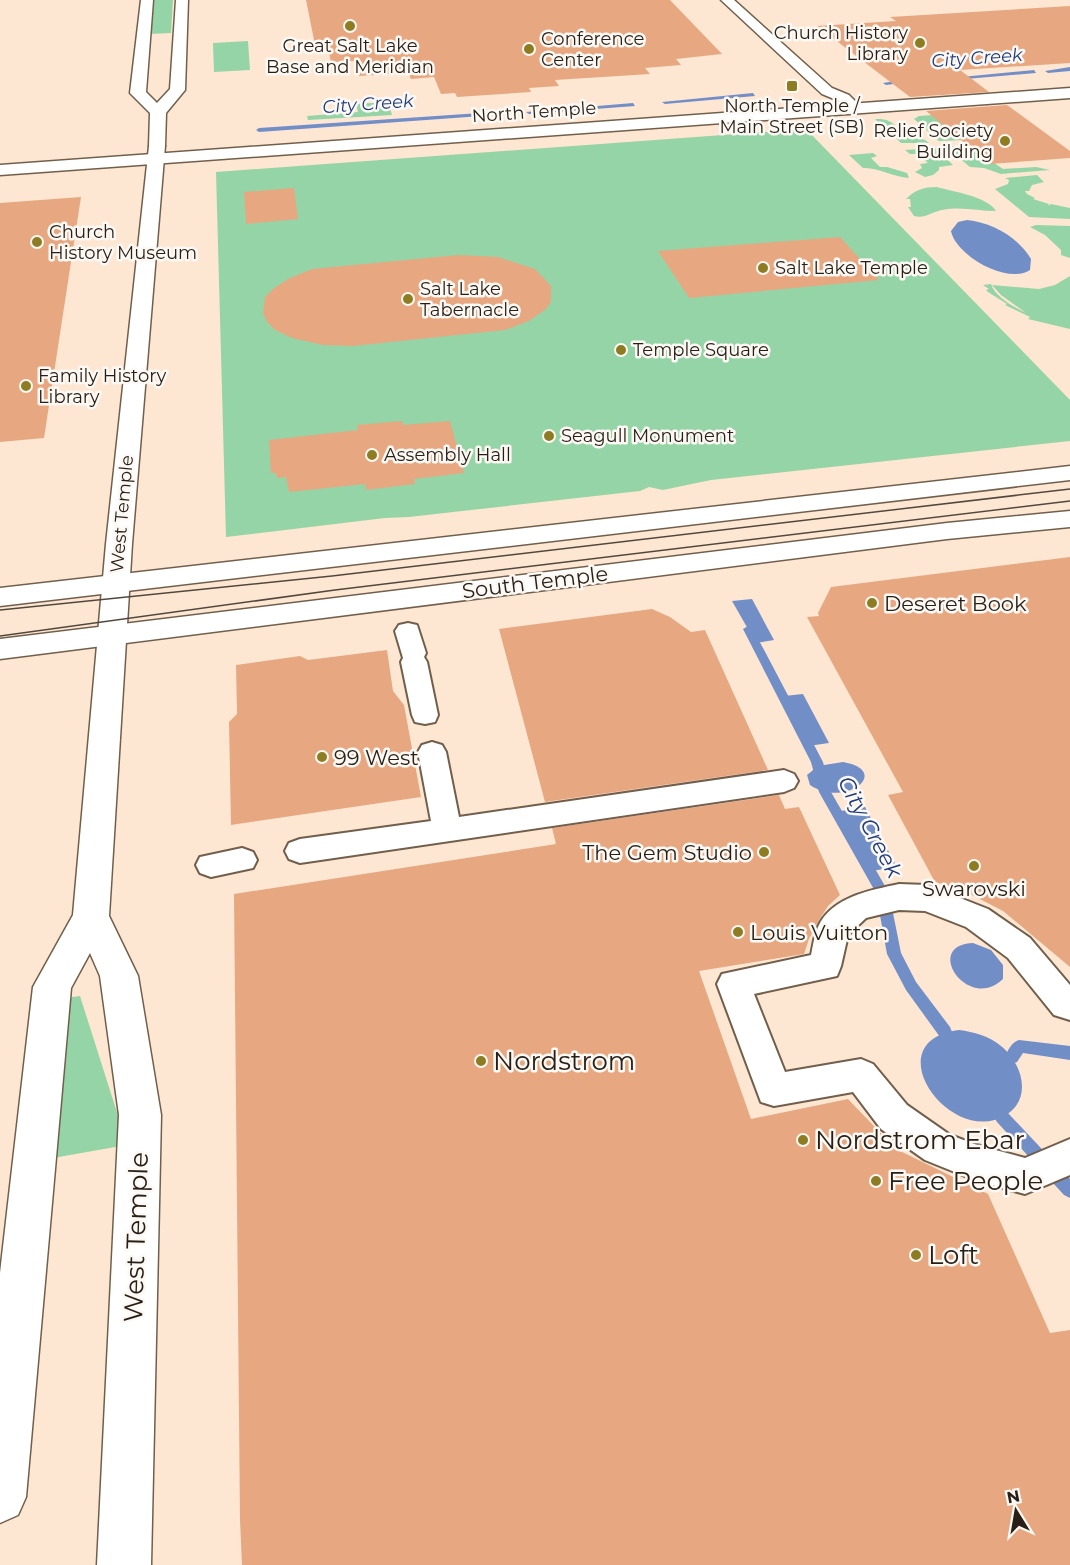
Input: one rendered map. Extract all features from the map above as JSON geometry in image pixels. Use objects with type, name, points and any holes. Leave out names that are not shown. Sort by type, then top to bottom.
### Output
[{"type":"main road","points":[[147,0],[138,93],[158,112],[177,90],[182,0]]},
{"type":"main road","points":[[727,0],[827,100]]},
{"type":"main road","name":"North Temple","points":[[849,103],[1070,82]]},
{"type":"main road","name":"North Temple","points":[[0,170],[156,152],[827,100],[849,103],[1070,93]]},
{"type":"main road","name":"West Temple","points":[[0,1497],[52,987],[91,916],[111,635],[158,112]]},
{"type":"main road","name":"North Temple","points":[[0,157],[156,152]]},
{"type":"main road","points":[[0,597],[1070,473]]},
{"type":"main road","name":"South Temple","points":[[0,649],[936,533],[1070,519]]},
{"type":"main road","name":"West Temple","points":[[91,916],[119,976],[140,1115],[124,1565]]},
{"type":"street","points":[[412,649],[447,830]]},
{"type":"street","points":[[300,851],[784,781]]},
{"type":"street","points":[[211,864],[242,860]]},
{"type":"street","points":[[1070,1005],[1066,1005],[1019,948],[977,918],[927,898],[899,897],[870,903],[855,909],[833,929],[825,966],[734,984],[774,1090],[861,1076],[894,1117],[938,1148],[977,1163],[1025,1176],[1070,1157]]},
{"type":"green space","points":[[154,0],[173,0],[171,33],[150,34]]},
{"type":"green space","points":[[248,41],[250,70],[214,72],[213,43]]},
{"type":"green space","points":[[388,102],[392,115],[308,120],[307,116],[358,112],[356,104]]},
{"type":"green space","points":[[1000,110],[962,140],[939,141],[914,119],[919,116]]},
{"type":"green space","points":[[875,119],[886,120],[903,133],[929,143],[901,143]]},
{"type":"green space","name":"Temple Square","points":[[806,129],[1070,400],[1070,441],[711,480],[663,490],[649,487],[640,491],[226,537],[216,172]]},
{"type":"green space","points":[[968,145],[1003,169],[1036,167],[1050,170],[1001,174],[984,168],[970,167],[946,147]]},
{"type":"green space","points":[[935,148],[953,165],[939,167],[933,175],[925,177],[915,172],[922,168],[920,164],[928,163],[917,154],[910,154],[905,150]]},
{"type":"green space","points":[[873,153],[877,156],[871,158],[880,167],[907,173],[909,178],[863,168],[849,155]]},
{"type":"green space","points":[[1037,175],[1044,182],[1032,185],[1029,191],[1025,191],[1027,194],[1035,198],[1033,199],[1049,204],[1048,206],[1051,204],[1070,208],[1070,219],[1029,217],[995,189],[1008,184],[1009,180],[1005,178]]},
{"type":"green space","points":[[937,187],[978,198],[996,211],[956,208],[921,217],[914,216],[908,207],[911,207],[910,199],[906,199],[920,190]]},
{"type":"green space","points":[[1036,225],[1070,226],[1070,258],[1061,255],[1061,250],[1045,235],[1030,227]]},
{"type":"green space","points":[[1070,276],[1070,329],[1028,319],[1030,317],[1005,305],[1007,304],[988,292],[986,290],[989,289],[983,285],[991,284],[1001,297],[1026,313],[1001,295],[992,285],[1039,289],[1055,285]]},
{"type":"green space","points":[[80,996],[121,1125],[121,1146],[53,1158],[68,1003],[72,997]]},
{"type":"water","points":[[967,220],[986,224],[1012,238],[1031,259],[1030,270],[1020,274],[1009,274],[984,266],[972,258],[962,250],[951,231],[958,222]]},
{"type":"water","points":[[752,599],[774,640],[756,643],[732,601]]},
{"type":"water","points":[[803,694],[829,743],[808,746],[784,696]]},
{"type":"water","points":[[843,762],[857,767],[864,773],[864,780],[858,786],[849,791],[837,793],[810,785],[807,775],[818,766]]},
{"type":"water","points":[[865,807],[897,867],[871,871],[841,811]]},
{"type":"water","points":[[973,943],[991,950],[1003,965],[1003,979],[990,987],[976,988],[965,983],[956,974],[951,964],[951,954],[958,947]]},
{"type":"water","points":[[959,1030],[976,1033],[1001,1046],[1019,1071],[1022,1080],[1020,1099],[1006,1115],[985,1122],[963,1118],[944,1106],[930,1089],[922,1071],[922,1053],[934,1038]]},
{"type":"building","name":"Conference Center","points":[[306,0],[670,0],[722,54],[676,59],[681,65],[645,68],[650,74],[555,80],[559,86],[529,88],[531,92],[457,97],[455,93],[441,94],[434,77],[411,79],[408,73],[359,76],[355,61],[331,62],[327,44],[315,45]]},
{"type":"building","points":[[1070,6],[1070,63],[960,70],[989,92],[910,97],[817,26],[896,21],[890,17]]},
{"type":"building","name":"Relief Society Building","points":[[1007,105],[1070,151],[1070,158],[990,164],[926,111]]},
{"type":"building","points":[[294,188],[298,219],[246,224],[244,192]]},
{"type":"building","points":[[81,197],[44,438],[0,442],[0,203]]},
{"type":"building","name":"Salt Lake Temple","points":[[840,237],[879,280],[689,298],[658,251]]},
{"type":"building","name":"Salt Lake Tabernacle","points":[[458,255],[498,257],[535,269],[551,286],[551,302],[546,309],[529,321],[505,330],[353,346],[323,345],[292,338],[275,330],[267,322],[263,313],[265,297],[273,289],[288,279],[312,269]]},
{"type":"building","name":"Assembly Hall","points":[[402,421],[403,425],[450,421],[464,473],[414,479],[415,484],[366,490],[365,484],[289,492],[286,477],[277,478],[276,473],[271,473],[269,440],[358,430],[357,425]]},
{"type":"building","points":[[1070,557],[1070,967],[1003,911],[962,890],[935,882],[888,795],[903,792],[807,617],[819,616],[818,613],[831,587]]},
{"type":"building","points":[[652,609],[670,617],[691,632],[705,630],[768,770],[545,802],[499,629]]},
{"type":"building","name":"99 West","points":[[387,650],[393,691],[404,705],[421,797],[231,825],[229,722],[237,714],[236,665],[300,656],[308,660]]},
{"type":"building","points":[[779,795],[785,809],[799,807],[840,895],[828,906],[821,917],[804,954],[699,971],[751,1119],[848,1099],[896,1149],[988,1194],[1050,1333],[1070,1330],[1070,1565],[242,1565],[234,894],[556,844],[552,828]]},
{"type":"waterway","name":"City Creek","points":[[1048,71],[1070,69]]},
{"type":"waterway","name":"City Creek","points":[[954,78],[1034,72]]},
{"type":"waterway","name":"City Creek","points":[[886,83],[907,81]]},
{"type":"waterway","name":"City Creek","points":[[665,102],[753,95]]},
{"type":"waterway","name":"City Creek","points":[[529,112],[633,105]]},
{"type":"waterway","name":"City Creek","points":[[259,130],[480,115]]},
{"type":"waterway","name":"City Creek","points":[[748,629],[817,762],[825,792],[882,893],[894,954],[911,986],[945,1032]]},
{"type":"waterway","points":[[1012,1057],[1019,1046],[1070,1053]]},
{"type":"waterway","name":"City Creek","points":[[1002,1117],[1070,1190]]},
{"type":"tram line","points":[[0,610],[332,576],[1070,489]]},
{"type":"tram line","points":[[0,636],[335,590],[1070,501]]},
{"type":"place","name":"Great Salt Lake Base and Meridian","points":[[350,26]]},
{"type":"place","name":"Church History Library","points":[[920,43]]},
{"type":"place","name":"Conference Center","points":[[529,49]]},
{"type":"place","name":"North Temple / Main Street (SB)","points":[[792,86]]},
{"type":"place","name":"Relief Society Building","points":[[1005,141]]},
{"type":"place","name":"Church History Museum","points":[[37,242]]},
{"type":"place","name":"Salt Lake Temple","points":[[763,268]]},
{"type":"place","name":"Salt Lake Tabernacle","points":[[408,299]]},
{"type":"place","name":"Temple Square","points":[[621,350]]},
{"type":"place","name":"Family History Library","points":[[26,386]]},
{"type":"place","name":"Seagull Monument","points":[[549,436]]},
{"type":"place","name":"Assembly Hall","points":[[372,455]]},
{"type":"place","name":"Deseret Book","points":[[872,603]]},
{"type":"place","name":"99 West","points":[[322,757]]},
{"type":"place","name":"The Gem Studio","points":[[764,852]]},
{"type":"place","name":"Swarovski","points":[[974,866]]},
{"type":"place","name":"Louis Vuitton","points":[[738,932]]},
{"type":"place","name":"Nordstrom","points":[[481,1061]]},
{"type":"place","name":"Nordstrom Ebar","points":[[803,1140]]},
{"type":"place","name":"Free People","points":[[876,1181]]},
{"type":"place","name":"Loft","points":[[916,1255]]}]
